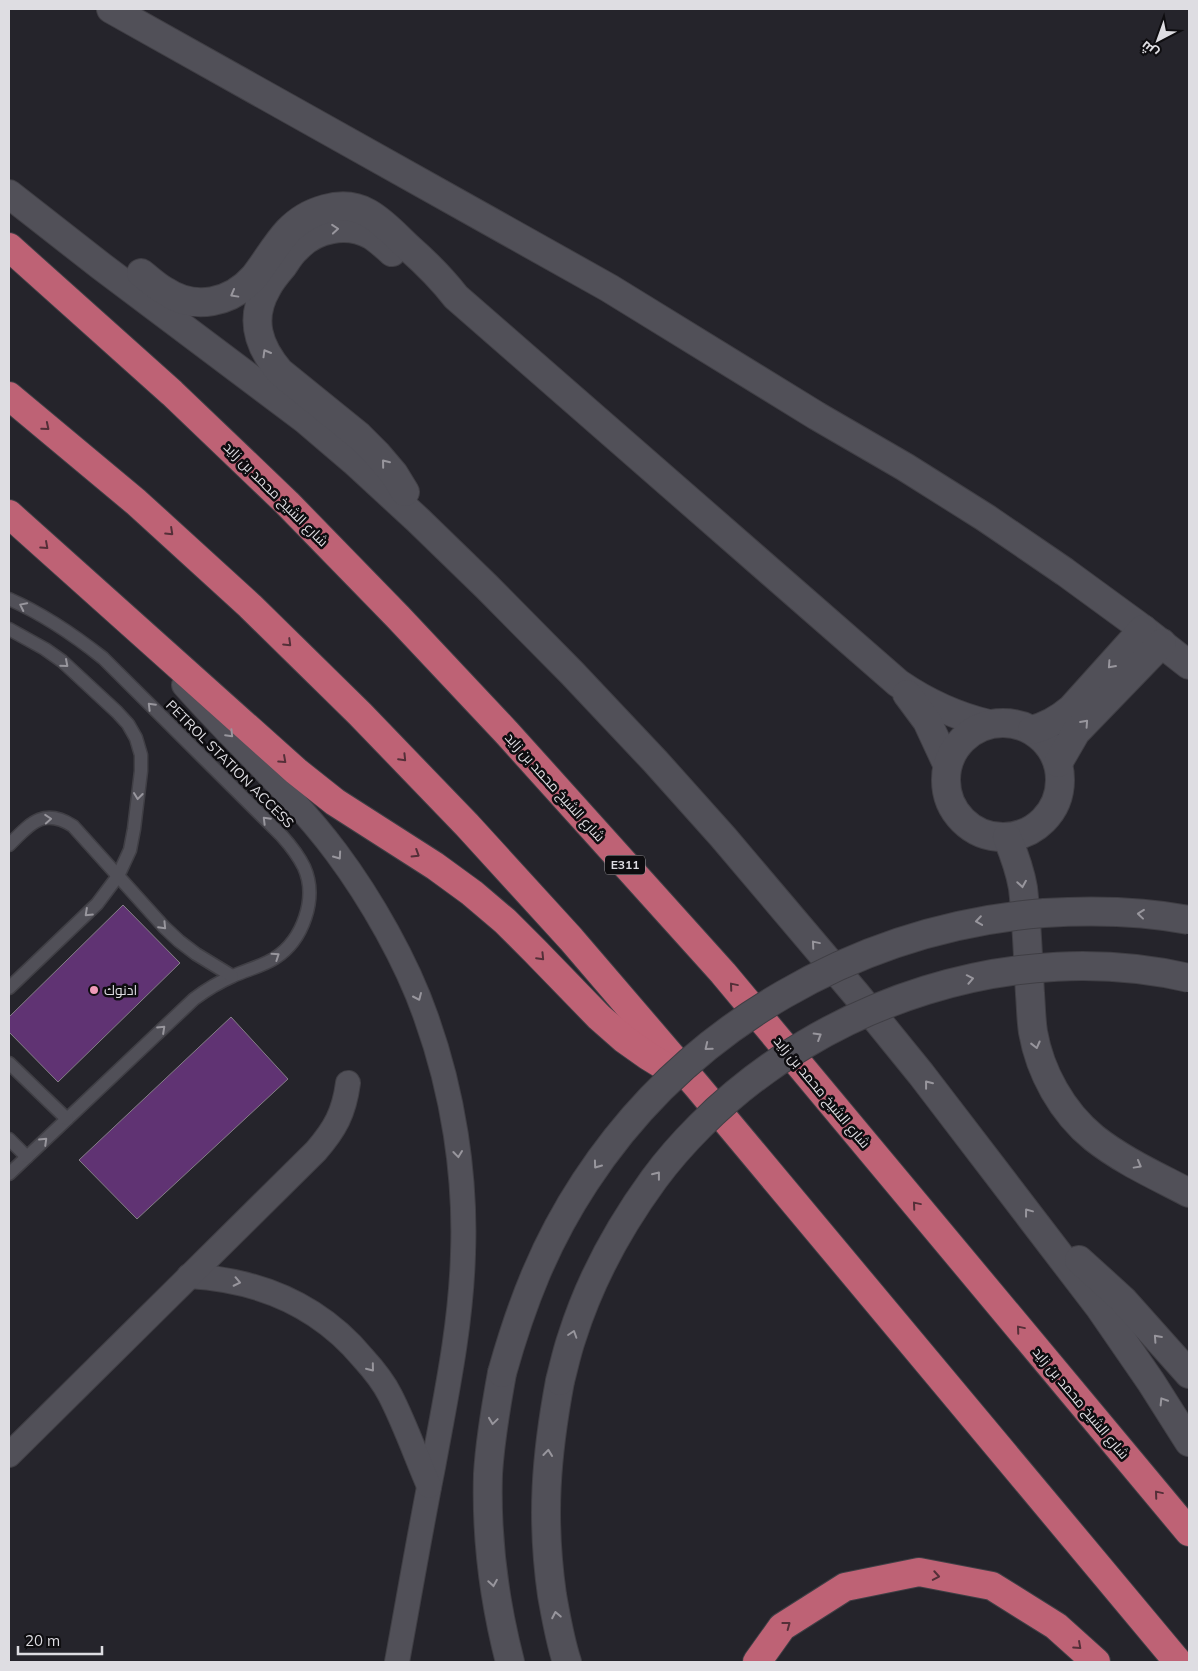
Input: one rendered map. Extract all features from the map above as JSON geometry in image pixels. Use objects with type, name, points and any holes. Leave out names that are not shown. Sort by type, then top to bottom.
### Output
[{"type":"highway","name":"شارع الشيخ محمد بن زايد","points":[[9,247],[172,393],[287,503],[507,733],[723,974],[1189,1532]]},
{"type":"highway","points":[[9,396],[136,502],[250,606],[360,714],[467,824],[564,932],[697,1086],[1178,1662]]},
{"type":"highway","points":[[9,514],[296,771],[335,802],[435,866],[472,893],[505,921],[599,1017],[624,1039],[697,1086]]},
{"type":"highway","points":[[756,1662],[782,1627],[845,1587],[918,1572],[992,1586],[1056,1626],[1096,1662]]},
{"type":"main road","points":[[111,9],[609,288],[904,467],[986,518],[1065,572],[1189,665]]},
{"type":"main road","points":[[17,200],[87,235],[106,247],[165,292],[180,299],[196,303],[212,302],[228,297],[242,289],[300,220],[315,212],[332,208],[349,208],[366,212],[380,221],[435,273],[456,297],[898,683],[918,698],[941,709],[964,718],[989,724]]},
{"type":"main road","points":[[17,200],[101,266],[306,420],[354,460],[487,587],[572,673],[655,761],[723,838],[868,1009],[984,1155],[1100,1308],[1151,1382],[1189,1442]]},
{"type":"main road","points":[[418,520],[408,496],[394,474],[377,454],[280,372],[270,360],[262,346],[258,331],[258,316],[261,300],[267,286],[297,247],[310,237],[324,230],[340,228],[356,230],[371,235],[430,281],[456,297]]},
{"type":"main road","points":[[1032,730],[1046,726],[1059,719],[1152,636]]},
{"type":"main road","points":[[1058,763],[1076,732],[1152,636]]},
{"type":"main road","points":[[898,683],[927,722],[947,764]]},
{"type":"main road","points":[[1003,722],[1018,724],[1032,730],[1052,750],[1058,763],[1060,780],[1058,797],[1051,812],[1039,825],[1024,834],[993,837],[980,833],[968,826],[958,816],[946,792],[947,764],[953,750],[962,738],[975,729],[989,724],[1003,722]]},
{"type":"main road","points":[[1007,837],[1023,888],[1033,1030],[1038,1054],[1047,1078],[1075,1119],[1093,1137],[1113,1152],[1189,1193]]},
{"type":"main road","points":[[510,1662],[500,1624],[492,1574],[488,1524],[488,1473],[493,1423],[502,1373],[516,1322],[535,1273],[567,1211],[585,1181],[616,1138],[651,1099],[689,1062],[730,1029],[773,1000],[819,975],[867,953],[917,936],[968,923],[1020,915],[1073,911],[1126,912],[1189,920]]},
{"type":"main road","points":[[567,1662],[555,1611],[548,1565],[545,1519],[546,1472],[551,1426],[560,1381],[572,1337],[587,1294],[607,1253],[655,1177],[684,1142],[716,1110],[751,1080],[787,1054],[867,1011],[901,998],[953,982],[998,973],[1043,968],[1134,969],[1189,978]]},
{"type":"main road","points":[[1046,1237],[1074,1256],[1123,1300],[1189,1374]]},
{"type":"street","points":[[140,632],[188,690],[297,804],[336,853],[375,912],[401,959],[426,1015],[443,1074],[455,1132],[462,1193],[463,1253],[460,1313],[397,1662]]},
{"type":"street","points":[[9,1455],[316,1151],[339,1120],[348,1084]]},
{"type":"street","points":[[189,1276],[225,1279],[268,1291],[293,1302],[338,1332],[375,1372],[390,1394],[429,1486]]},
{"type":"lane","name":"PETROL STATION ACCESS","points":[[9,599],[50,620],[103,658],[296,851],[305,869],[309,889],[308,910],[301,928],[290,946],[274,959],[212,986],[194,1000],[9,1174]]},
{"type":"lane","points":[[9,629],[62,661],[117,712],[128,724],[136,738],[141,754],[141,772],[134,829],[130,850],[118,876],[97,904],[9,988]]},
{"type":"lane","points":[[9,845],[37,820],[50,817],[62,820],[73,826],[164,927],[179,941],[232,976]]},
{"type":"lane","points":[[9,1063],[67,1119]]},
{"type":"lane","points":[[9,1139],[27,1157]]},
{"type":"building","name":"ادنوك","points":[[123,905],[180,963],[58,1082],[9,1032],[9,1017]]},
{"type":"building","points":[[231,1017],[288,1079],[137,1219],[79,1160]]},
{"type":"place","name":"ادنوك","points":[[94,990]]}]
